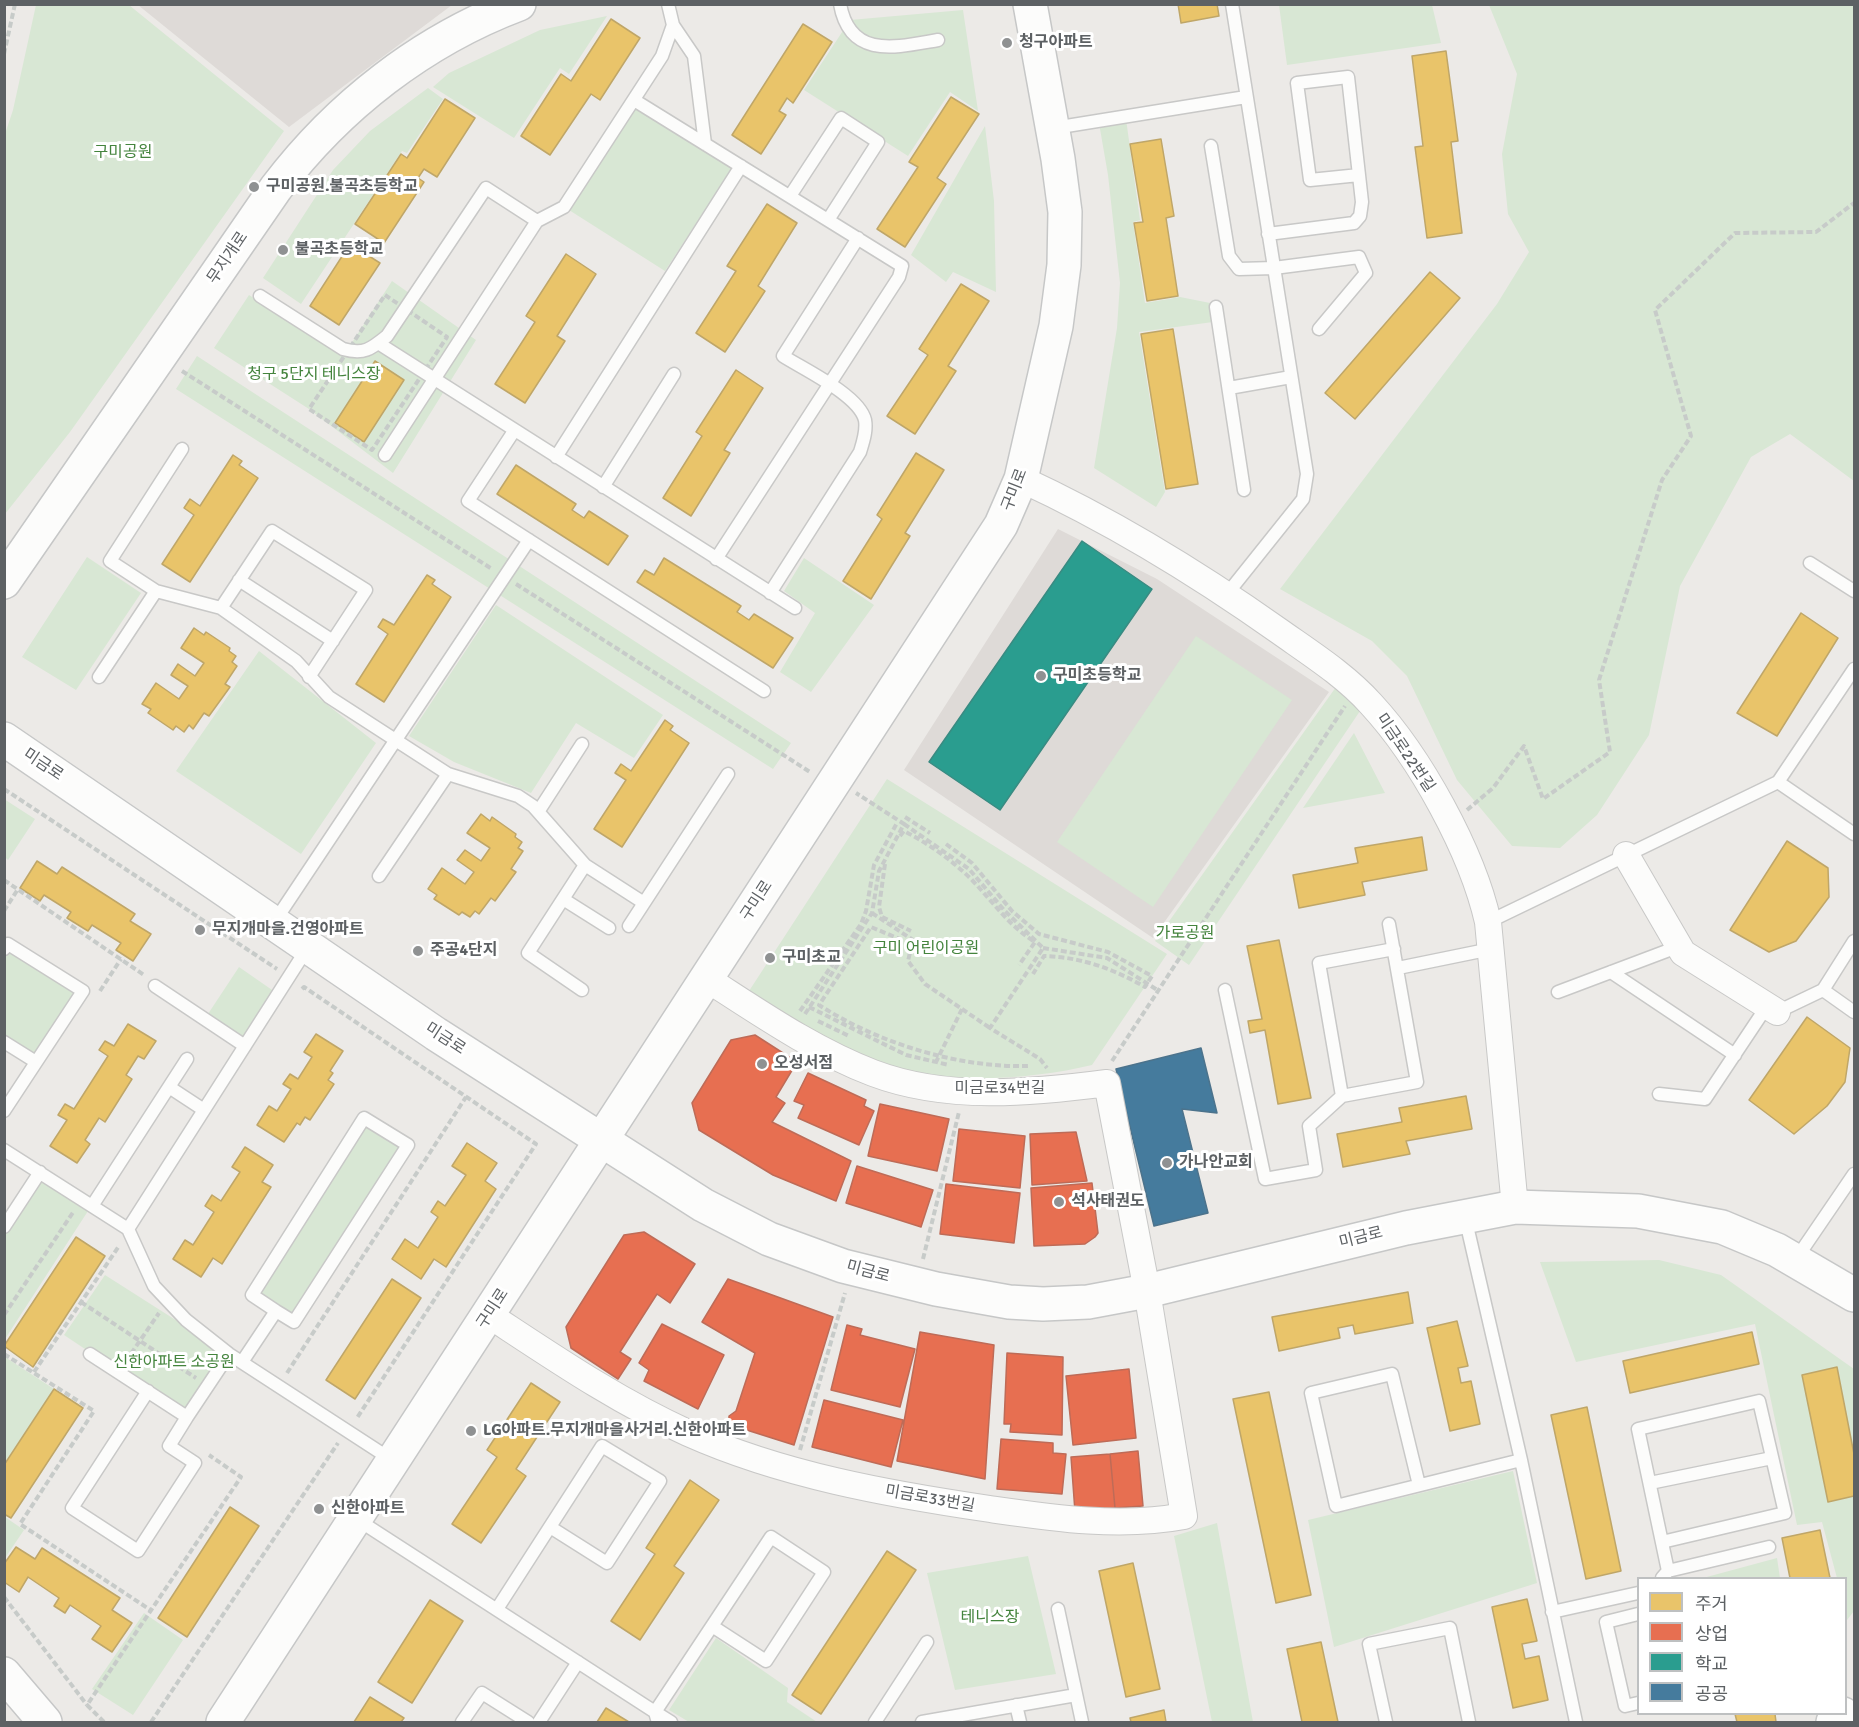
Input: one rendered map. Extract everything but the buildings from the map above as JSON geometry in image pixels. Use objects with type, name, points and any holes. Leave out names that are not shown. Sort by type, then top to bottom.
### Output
[{"type":"street","name":"무지개로","points":[[4,582],[61,497],[161,358],[276,188],[315,140],[368,92],[403,65],[450,37],[519,4]]},
{"type":"street","name":"구미로","points":[[223,1722],[976,567],[1001,525],[1021,479],[1056,326],[1064,265],[1065,212],[1053,128],[1030,4]]},
{"type":"street","name":"미금로22번길","points":[[1021,479],[1093,513],[1227,594],[1332,668],[1371,704],[1412,757],[1450,824],[1481,892],[1488,922],[1515,1207]]},
{"type":"street","name":"미금로","points":[[4,739],[308,947],[704,1205],[744,1227],[798,1251],[843,1266],[936,1290],[1009,1302],[1043,1304],[1088,1302],[1147,1291],[1465,1215],[1515,1207],[1638,1211],[1680,1217],[1722,1227],[1795,1260],[1854,1295]]},
{"type":"street","points":[[1626,855],[1683,953],[1772,1009]]},
{"type":"street","name":"미금로34번길","points":[[707,979],[806,1041],[853,1065],[884,1076],[932,1087],[980,1092],[1059,1089],[1107,1083],[1147,1291]]},
{"type":"street","name":"미금로33번길","points":[[489,1315],[569,1367],[658,1419],[715,1444],[765,1461],[886,1492],[971,1506],[1072,1519],[1159,1521],[1184,1516],[1147,1291]]},
{"type":"street","points":[[4,1674],[45,1722]]},
{"type":"lane","points":[[668,4],[673,26],[694,56],[705,144]]},
{"type":"lane","points":[[840,4],[846,24],[854,34],[877,47],[893,48],[938,40]]},
{"type":"lane","points":[[1227,594],[1303,499],[1307,474],[1232,4]]},
{"type":"lane","points":[[385,455],[537,220],[564,207],[662,56],[673,26]]},
{"type":"lane","points":[[1268,234],[1354,223],[1360,216],[1362,202],[1359,175],[1348,77],[1297,83],[1310,180],[1359,175]]},
{"type":"lane","points":[[1053,128],[1246,96]]},
{"type":"lane","points":[[634,100],[902,266],[899,278],[716,559]]},
{"type":"lane","points":[[790,196],[841,118],[878,142],[828,220]]},
{"type":"lane","points":[[1211,146],[1232,263],[1239,269],[1274,268],[1359,257],[1366,273],[1320,328]]},
{"type":"lane","points":[[556,457],[741,166]]},
{"type":"lane","points":[[260,296],[343,349],[357,354],[387,336],[486,188],[537,220]]},
{"type":"lane","points":[[770,593],[860,452],[865,436],[865,418],[856,404],[783,356],[858,238]]},
{"type":"lane","points":[[1216,307],[1244,490]]},
{"type":"lane","points":[[378,343],[795,608]]},
{"type":"lane","points":[[603,487],[674,374]]},
{"type":"lane","points":[[1229,388],[1291,377]]},
{"type":"lane","points":[[514,431],[468,501],[764,692]]},
{"type":"lane","points":[[182,449],[110,561],[156,591],[221,608],[283,651],[329,698],[448,774],[518,796],[538,812],[585,865],[644,903]]},
{"type":"lane","points":[[221,608],[272,531],[366,590],[309,677]]},
{"type":"lane","points":[[274,922],[529,540]]},
{"type":"lane","points":[[1810,563],[1854,591]]},
{"type":"lane","points":[[239,580],[333,641]]},
{"type":"lane","points":[[99,677],[156,591]]},
{"type":"lane","points":[[1488,922],[1778,782],[1854,669]]},
{"type":"lane","points":[[538,812],[582,744]]},
{"type":"lane","points":[[379,876],[448,774]]},
{"type":"lane","points":[[629,926],[729,774]]},
{"type":"lane","points":[[1778,782],[1854,834]]},
{"type":"lane","points":[[582,990],[528,953],[585,865]]},
{"type":"lane","points":[[563,899],[609,928]]},
{"type":"lane","points":[[1225,990],[1265,1179],[1316,1170],[1309,1126],[1342,1096],[1417,1082],[1389,924]]},
{"type":"lane","points":[[1659,1094],[1705,1099],[1735,1055],[1772,1009],[1823,990],[1854,940]]},
{"type":"lane","points":[[4,949],[8,944],[82,991],[4,1111]]},
{"type":"lane","points":[[1558,992],[1680,946]]},
{"type":"lane","points":[[125,1235],[308,947]]},
{"type":"lane","points":[[1342,1096],[1318,963],[1394,949]]},
{"type":"lane","points":[[1398,968],[1491,949]]},
{"type":"lane","points":[[1611,972],[1735,1055]]},
{"type":"lane","points":[[153,983],[245,1046]]},
{"type":"lane","points":[[1823,990],[1854,1012]]},
{"type":"lane","points":[[4,1042],[36,1062]]},
{"type":"lane","points":[[92,1206],[187,1059]]},
{"type":"lane","points":[[169,1087],[204,1110]]},
{"type":"lane","points":[[364,1118],[408,1145],[294,1322],[276,1311],[252,1295],[364,1118]]},
{"type":"lane","points":[[4,1150],[92,1206],[125,1235],[154,1286],[186,1320],[229,1354],[393,1461]]},
{"type":"lane","points":[[4,1227],[40,1172]]},
{"type":"lane","points":[[1795,1260],[1854,1174]]},
{"type":"lane","points":[[1465,1215],[1521,1460],[1576,1722]]},
{"type":"lane","points":[[242,1362],[276,1311]]},
{"type":"lane","points":[[90,1354],[187,1417]]},
{"type":"lane","points":[[148,1392],[72,1508],[138,1551],[195,1463],[169,1446],[229,1354]]},
{"type":"lane","points":[[1419,1485],[1392,1374],[1311,1393],[1336,1506],[1521,1460]]},
{"type":"lane","points":[[1662,1542],[1785,1513],[1759,1401],[1638,1429],[1662,1542],[1665,1575],[1769,1547]]},
{"type":"lane","points":[[497,1609],[602,1446],[660,1481],[607,1563],[550,1527]]},
{"type":"lane","points":[[1650,1483],[1772,1458]]},
{"type":"lane","points":[[356,1519],[578,1662],[656,1717],[671,1722]]},
{"type":"lane","points":[[656,1717],[712,1626],[771,1537],[824,1572],[766,1661],[712,1626]]},
{"type":"lane","points":[[1552,1612],[1637,1593]]},
{"type":"lane","points":[[1058,1609],[1082,1722]]},
{"type":"lane","points":[[1637,1614],[1606,1622],[1625,1706],[1637,1703]]},
{"type":"lane","points":[[1386,1722],[1369,1644],[1450,1628],[1469,1722]]},
{"type":"lane","points":[[874,1722],[927,1642]]},
{"type":"lane","points":[[539,1722],[578,1662]]},
{"type":"lane","points":[[462,1722],[482,1693],[528,1722]]},
{"type":"lane","points":[[922,1722],[1076,1695]]},
{"type":"lane","points":[[1016,1706],[1020,1722]]},
{"type":"path","points":[[4,54],[15,4]]},
{"type":"path","points":[[1450,824],[1492,788],[1524,746],[1543,799],[1610,752],[1599,680],[1662,480],[1691,436],[1655,310],[1735,233],[1816,232],[1854,202]]},
{"type":"path","points":[[385,295],[447,337],[372,450],[309,409],[385,295]]},
{"type":"path","points":[[161,358],[400,510]]},
{"type":"path","points":[[1109,1066],[1350,698]]},
{"type":"path","points":[[847,801],[860,782]]},
{"type":"path","points":[[4,789],[283,974]]},
{"type":"path","points":[[854,791],[969,869],[1004,910],[1043,948],[1107,958],[1159,990]]},
{"type":"path","points":[[905,817],[930,833]]},
{"type":"path","points":[[794,1019],[861,924],[866,911],[874,865],[897,823]]},
{"type":"path","points":[[799,1022],[872,913],[879,871],[904,824]]},
{"type":"path","points":[[911,931],[882,917],[879,907],[884,866],[904,831],[948,858],[973,881],[1008,923],[1035,942],[1019,965]]},
{"type":"path","points":[[946,844],[972,863],[1012,911],[1040,934],[1108,952],[1152,976],[1145,987],[1104,966],[1044,956],[1033,974]]},
{"type":"path","points":[[4,880],[153,983]]},
{"type":"path","points":[[4,911],[18,889]]},
{"type":"path","points":[[872,913],[913,940],[908,962],[925,984],[1040,1059],[1043,1068]]},
{"type":"path","points":[[902,940],[871,927],[819,1005],[877,1037],[902,1046],[975,1062],[1057,1068]]},
{"type":"path","points":[[990,1028],[1043,948]]},
{"type":"path","points":[[95,998],[121,959]]},
{"type":"path","points":[[297,997],[304,987],[536,1144],[355,1422]]},
{"type":"path","points":[[809,1007],[906,1055],[956,1067]]},
{"type":"path","points":[[936,1062],[962,1009]]},
{"type":"path","points":[[811,1020],[824,1022],[855,1039]]},
{"type":"path","points":[[894,1057],[949,1071]]},
{"type":"path","points":[[987,1071],[1032,1069]]},
{"type":"path","points":[[285,1377],[466,1097]]},
{"type":"path","points":[[923,1260],[959,1110]]},
{"type":"path","points":[[4,1315],[74,1211],[70,1208],[79,1213]]},
{"type":"path","points":[[34,1372],[125,1235]]},
{"type":"path","points":[[913,1257],[934,1263]]},
{"type":"path","points":[[797,1460],[847,1287]]},
{"type":"path","points":[[81,1302],[201,1381]]},
{"type":"path","points":[[124,1364],[162,1308]]},
{"type":"path","points":[[4,1354],[94,1411]]},
{"type":"path","points":[[151,1722],[342,1438]]},
{"type":"path","points":[[87,1705],[241,1477],[205,1453]]},
{"type":"path","points":[[4,1597],[87,1705],[104,1722]]},
{"type":"shaded area","points":[[138,5],[452,5],[289,127]]},
{"type":"shaded area","points":[[1058,529],[1157,579],[1329,692],[1153,938],[904,770]]},
{"type":"green space","name":"구미공원","points":[[36,5],[129,5],[284,131],[70,432],[5,514],[5,134],[13,110]]},
{"type":"green space","points":[[1279,5],[1432,5],[1441,43],[1287,65]]},
{"type":"green space","points":[[1489,5],[1854,5],[1854,481],[1790,434],[1751,457],[1680,586],[1649,735],[1597,815],[1560,848],[1512,846],[1457,780],[1407,676],[1372,641],[1280,589],[1497,304],[1529,252],[1508,214],[1502,154],[1517,74]]},
{"type":"green space","points":[[963,10],[978,111],[950,92],[908,156],[804,90],[850,20]]},
{"type":"green space","points":[[607,16],[569,74],[560,68],[514,138],[433,87],[449,73],[540,30]]},
{"type":"green space","points":[[428,88],[443,99],[407,153],[402,151],[301,304],[263,278],[333,170],[370,131]]},
{"type":"green space","points":[[637,106],[733,167],[665,271],[569,210]]},
{"type":"green space","points":[[1126,119],[1140,220],[1133,222],[1145,303],[1180,297],[1210,303],[1213,322],[1139,332],[1165,492],[1156,507],[1094,468],[1117,328],[1120,283],[1108,175],[1099,123]]},
{"type":"green space","points":[[985,126],[994,201],[996,292],[953,272],[946,282],[911,255]]},
{"type":"green space","name":"청구 5단지 테니스장","points":[[392,281],[476,340],[393,473],[309,409],[214,348],[249,295],[344,355]]},
{"type":"green space","points":[[197,356],[791,743],[773,769],[176,389]]},
{"type":"green space","points":[[87,557],[141,593],[76,690],[22,657]]},
{"type":"green space","points":[[804,558],[874,605],[811,692],[780,672],[815,613],[784,591]]},
{"type":"green space","points":[[496,605],[663,715],[634,758],[576,723],[531,793],[454,762],[409,736]]},
{"type":"green space","points":[[1196,636],[1292,700],[1153,907],[1057,842]]},
{"type":"green space","points":[[259,651],[376,743],[301,854],[176,771]]},
{"type":"green space","name":"가로공원","points":[[1336,687],[1362,708],[1189,965],[1155,941]]},
{"type":"green space","points":[[1354,733],[1385,793],[1303,808]]},
{"type":"green space","name":"구미 어린이공원","points":[[887,779],[1167,954],[1092,1065],[1041,1074],[985,1078],[956,1078],[902,1070],[878,1063],[844,1048],[749,991]]},
{"type":"green space","points":[[4,799],[35,819],[8,860],[5,857]]},
{"type":"green space","points":[[8,948],[79,992],[35,1059],[5,1039],[4,954]]},
{"type":"green space","points":[[239,967],[275,992],[244,1042],[206,1017]]},
{"type":"green space","points":[[364,1118],[408,1145],[294,1322],[252,1295]]},
{"type":"green space","points":[[40,1172],[88,1211],[5,1339],[5,1227]]},
{"type":"green space","points":[[1659,1260],[1721,1275],[1854,1369],[1854,1611],[1847,1620],[1847,1577],[1837,1577],[1822,1522],[1797,1525],[1755,1324],[1576,1362],[1540,1262]]},
{"type":"green space","name":"신한아파트 소공원","points":[[105,1275],[229,1354],[187,1417],[64,1335]]},
{"type":"green space","points":[[5,1357],[54,1389],[5,1462]]},
{"type":"green space","points":[[1513,1471],[1537,1583],[1334,1647],[1308,1520]]},
{"type":"green space","points":[[5,1517],[24,1530],[5,1558]]},
{"type":"green space","points":[[1217,1523],[1253,1722],[1212,1722],[1174,1536]]},
{"type":"green space","name":"테니스장","points":[[1028,1556],[1056,1674],[955,1690],[927,1573]]},
{"type":"green space","points":[[1777,1558],[1780,1577],[1707,1577]]},
{"type":"green space","points":[[144,1613],[183,1640],[133,1715],[92,1689]]},
{"type":"green space","points":[[716,1638],[788,1688],[787,1702],[817,1722],[689,1722],[669,1710]]},
{"type":"place","name":"청구아파트","points":[[1007,43]]},
{"type":"place","name":"구미공원.불곡초등학교","points":[[254,187]]},
{"type":"place","name":"불곡초등학교","points":[[283,250]]},
{"type":"place","name":"구미초등학교","points":[[1041,676]]},
{"type":"place","name":"무지개마을.건영아파트","points":[[200,930]]},
{"type":"place","name":"주공4단지","points":[[418,951]]},
{"type":"place","name":"구미초교","points":[[770,958]]},
{"type":"place","name":"오성서점","points":[[762,1064]]},
{"type":"place","name":"가나안교회","points":[[1167,1163]]},
{"type":"place","name":"석사태권도","points":[[1059,1202]]},
{"type":"place","name":"LG아파트.무지개마을사거리.신한아파트","points":[[471,1431]]},
{"type":"place","name":"신한아파트","points":[[319,1509]]}]
